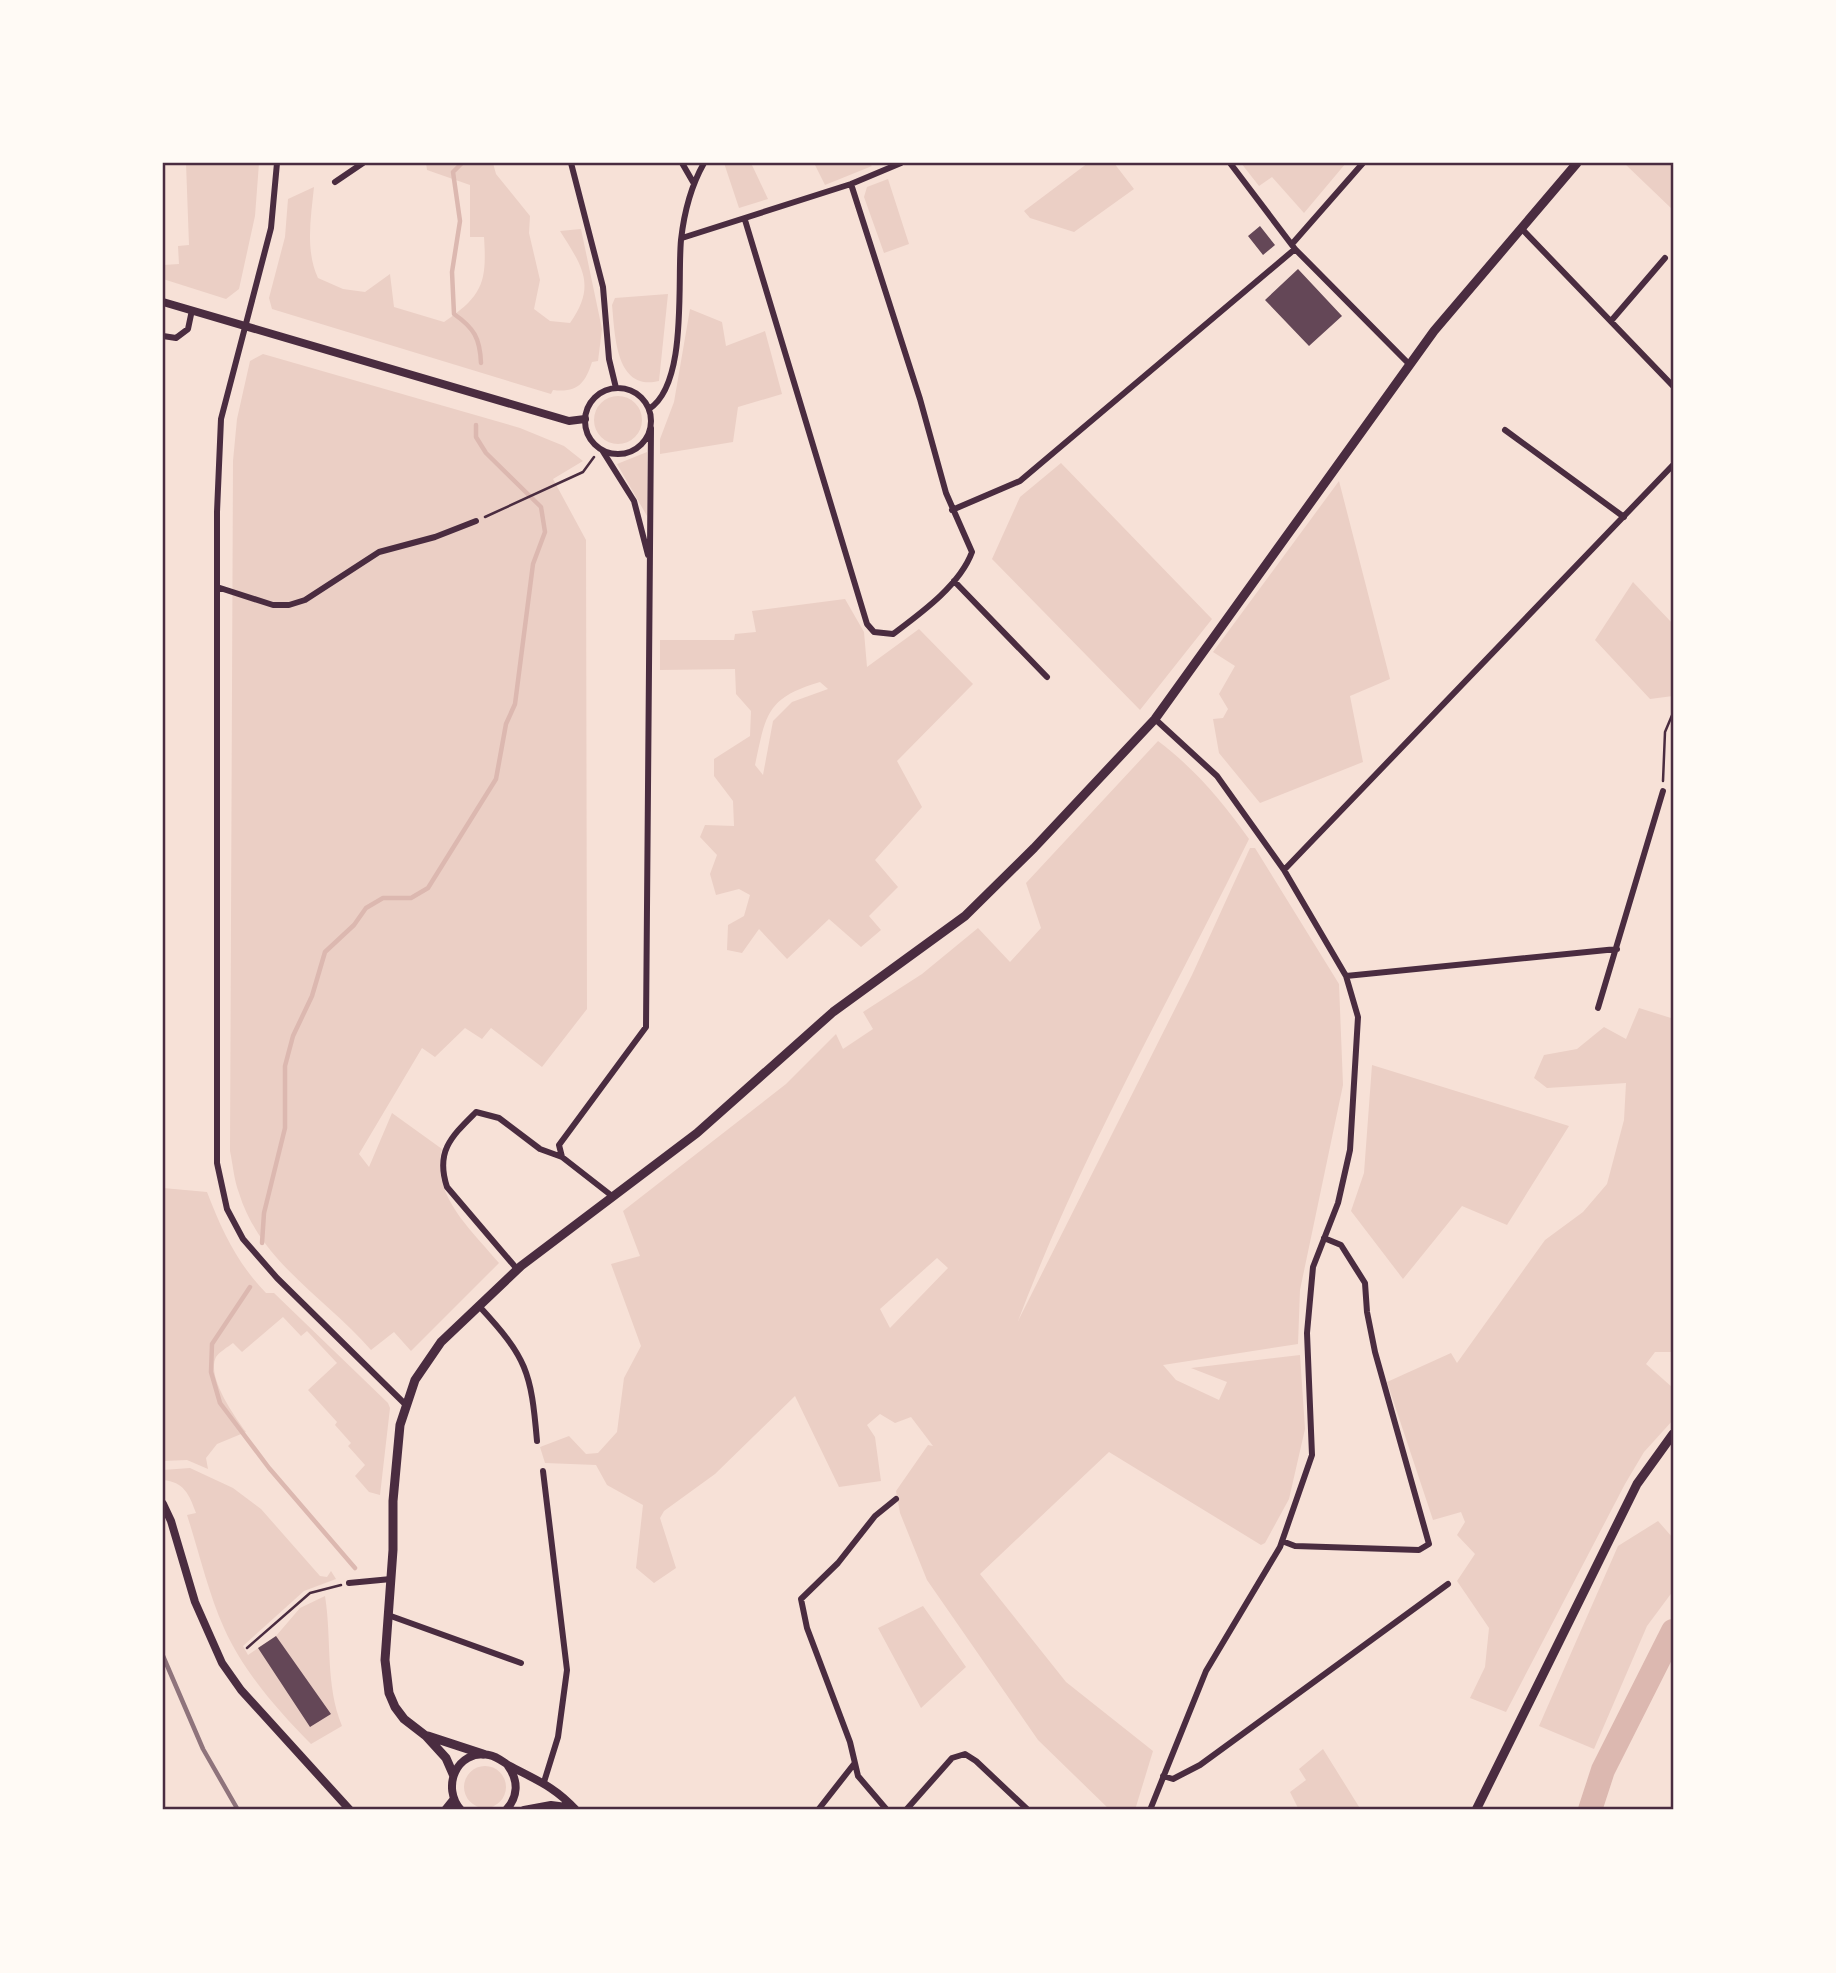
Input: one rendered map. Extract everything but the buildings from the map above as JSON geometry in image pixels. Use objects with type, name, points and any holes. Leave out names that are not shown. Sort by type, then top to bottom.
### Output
[{"type":"main road","points":[[453,1774],[446,1758],[426,1736],[404,1719],[395,1707],[389,1693],[385,1660],[400,1425],[415,1380],[441,1342],[517,1269],[697,1133],[833,1013],[965,916],[1034,848],[1155,719],[1434,331],[1577,163]]},
{"type":"main road","points":[[1476,1810],[1637,1484],[1673,1434]]},
{"type":"main road","points":[[426,1736],[483,1754]]},
{"type":"street","points":[[277,163],[271,228],[222,419],[217,587],[217,1163],[227,1209],[243,1238],[277,1278],[407,1406]]},
{"type":"street","points":[[335,182],[363,163]]},
{"type":"street","points":[[572,163],[603,287],[609,359],[616,388]]},
{"type":"street","points":[[682,163],[693,182]]},
{"type":"street","points":[[649,409],[665,393],[674,369],[682,237],[693,182],[704,163]]},
{"type":"street","points":[[682,237],[745,220],[851,184],[901,163]]},
{"type":"street","points":[[1230,163],[1294,246],[1410,365]]},
{"type":"street","points":[[952,510],[1020,481],[1294,246],[1363,163]]},
{"type":"street","points":[[745,220],[867,624],[874,632],[893,634],[954,582],[968,563],[972,552],[952,510],[851,184]]},
{"type":"street","points":[[1521,228],[1673,386]]},
{"type":"street","points":[[1611,321],[1665,258]]},
{"type":"street","points":[[163,302],[558,417],[585,419]]},
{"type":"street","points":[[163,336],[176,338],[188,329],[192,310]]},
{"type":"street","points":[[562,1157],[559,1145],[646,1027],[651,567],[651,428],[649,409],[636,393],[616,388],[597,396],[589,406],[585,419],[588,435],[600,448],[634,501],[651,567]]},
{"type":"street","points":[[600,448],[612,453],[632,451],[647,438],[651,428]]},
{"type":"street","points":[[1505,430],[1624,517]]},
{"type":"street","points":[[1284,870],[1363,784],[1673,465]]},
{"type":"street","points":[[217,587],[273,605],[289,605],[306,600],[379,552],[435,537],[476,521]]},
{"type":"street","points":[[954,582],[1047,677]]},
{"type":"street","points":[[1150,1810],[1206,1671],[1282,1541],[1312,1455],[1307,1333],[1313,1267],[1338,1202],[1350,1150],[1358,1017],[1346,976],[1284,870],[1217,776],[1155,719]]},
{"type":"street","points":[[1598,1008],[1663,791]]},
{"type":"street","points":[[1346,976],[1617,949]]},
{"type":"street","points":[[517,1269],[447,1187],[441,1170],[444,1152],[455,1134],[476,1112],[487,1112],[499,1118],[540,1149],[562,1157],[612,1196]]},
{"type":"street","points":[[1282,1541],[1295,1546],[1419,1550],[1429,1544],[1375,1352],[1367,1312],[1365,1283],[1341,1245],[1324,1238]]},
{"type":"street","points":[[479,1306],[521,1357],[533,1397],[537,1441]]},
{"type":"street","points":[[543,1471],[567,1670],[558,1737],[544,1782]]},
{"type":"street","points":[[887,1810],[858,1776],[849,1742],[807,1628],[801,1599],[838,1563],[875,1516],[896,1499]]},
{"type":"street","points":[[163,1504],[171,1521],[195,1602],[222,1662],[241,1690],[350,1810]]},
{"type":"street","points":[[349,1583],[391,1579]]},
{"type":"street","points":[[1163,1776],[1173,1779],[1200,1765],[1448,1584]]},
{"type":"street","points":[[388,1615],[521,1663]]},
{"type":"street","points":[[461,1810],[453,1800],[453,1774],[465,1760],[483,1754],[544,1782],[566,1798],[575,1809]]},
{"type":"street","points":[[906,1810],[952,1758],[965,1754],[1028,1810]]},
{"type":"street","points":[[506,1764],[516,1782],[516,1792],[506,1810]]},
{"type":"street","points":[[818,1810],[854,1764]]},
{"type":"street","points":[[445,1810],[453,1800]]},
{"type":"street","points":[[524,1810],[551,1805],[575,1809]]},
{"type":"path","points":[[476,521],[583,472],[600,448]]},
{"type":"path","points":[[1663,791],[1665,732],[1673,713]]},
{"type":"path","points":[[247,1648],[310,1594],[349,1583]]},
{"type":"shaded area","points":[[186,163],[259,163],[255,216],[239,289],[226,299],[163,279],[163,265],[179,264],[178,246],[189,245]]},
{"type":"shaded area","points":[[426,163],[493,163],[496,174],[530,216],[529,233],[540,280],[534,309],[550,321],[570,323],[583,298],[585,286],[580,265],[560,231],[581,229],[602,329],[598,361],[592,362],[579,385],[568,390],[553,390],[551,394],[272,309],[269,298],[285,237],[288,199],[314,187],[310,245],[318,278],[343,289],[365,292],[390,274],[394,307],[444,322],[467,304],[480,287],[484,266],[484,237],[470,237],[470,185],[427,170]]},
{"type":"shaded area","points":[[724,163],[751,163],[768,199],[739,208]]},
{"type":"shaded area","points":[[814,163],[869,163],[872,166],[825,185]]},
{"type":"shaded area","points":[[1088,163],[1114,163],[1134,189],[1074,232],[1030,218],[1024,211]]},
{"type":"shaded area","points":[[1241,163],[1346,163],[1304,213],[1272,177],[1259,186]]},
{"type":"shaded area","points":[[1624,163],[1673,163],[1673,210]]},
{"type":"shaded area","points":[[888,179],[909,244],[884,253],[864,197],[867,187]]},
{"type":"shaded area","points":[[668,294],[659,381],[644,382],[634,378],[620,358],[612,305],[615,298]]},
{"type":"shaded area","points":[[690,309],[722,322],[726,346],[765,331],[782,394],[738,407],[733,442],[660,454],[660,439],[674,402]]},
{"type":"shaded area","points":[[263,354],[520,428],[564,446],[583,461],[553,479],[586,540],[587,1009],[542,1067],[491,1028],[482,1039],[465,1028],[435,1057],[422,1048],[359,1154],[369,1167],[392,1113],[442,1149],[442,1182],[448,1197],[466,1225],[499,1263],[411,1351],[394,1332],[371,1350],[278,1259],[249,1217],[237,1188],[230,1151],[233,461],[237,419],[250,361]]},
{"type":"shaded area","points":[[618,396],[635,403],[642,420],[635,437],[618,444],[601,437],[594,420],[601,403]]},
{"type":"shaded area","points":[[647,452],[647,516],[617,464]]},
{"type":"shaded area","points":[[1061,463],[1212,619],[1140,710],[992,559],[1020,497]]},
{"type":"shaded area","points":[[1339,481],[1390,679],[1350,696],[1363,762],[1260,803],[1219,753],[1213,719],[1223,718],[1228,709],[1219,694],[1235,666],[1213,652]]},
{"type":"shaded area","points":[[1633,582],[1673,624],[1673,696],[1650,699],[1595,640]]},
{"type":"shaded area","points":[[845,599],[864,632],[867,667],[919,629],[973,684],[897,761],[922,807],[875,860],[898,887],[869,916],[881,930],[861,947],[829,919],[787,959],[759,929],[742,953],[727,950],[728,925],[744,916],[750,895],[739,889],[716,895],[710,874],[717,855],[700,837],[705,825],[734,826],[733,801],[714,776],[714,759],[750,736],[751,711],[736,694],[735,669],[660,670],[660,640],[734,640],[735,634],[756,632],[752,611]],"holes":[[[820,682],[828,689],[792,702],[773,721],[763,775],[755,765],[762,733],[771,710],[802,688]]]},
{"type":"shaded area","points":[[1158,741],[1207,786],[1249,839],[1098,1137],[1018,1321],[1192,975],[1250,848],[1255,848],[1339,984],[1343,1085],[1300,1290],[1298,1344],[1163,1365],[1176,1380],[1219,1400],[1227,1382],[1191,1368],[1300,1355],[1305,1429],[1289,1499],[1265,1543],[1261,1545],[1109,1452],[980,1574],[1066,1682],[1153,1751],[1135,1810],[1110,1810],[1038,1740],[927,1580],[900,1513],[896,1491],[928,1445],[933,1446],[911,1417],[895,1423],[880,1414],[867,1425],[875,1437],[881,1481],[839,1487],[795,1396],[715,1474],[664,1511],[660,1518],[676,1568],[654,1583],[636,1568],[643,1505],[607,1485],[596,1465],[545,1463],[540,1447],[569,1436],[586,1454],[598,1453],[617,1432],[624,1378],[641,1346],[611,1264],[640,1256],[623,1211],[786,1084],[836,1034],[843,1049],[873,1029],[863,1012],[922,974],[978,928],[1010,962],[1041,928],[1026,883]],"holes":[[[937,1258],[948,1268],[890,1328],[880,1309]]]},
{"type":"shaded area","points":[[1639,1008],[1671,1018],[1673,1013],[1673,1352],[1655,1352],[1646,1364],[1673,1388],[1673,1420],[1644,1452],[1625,1484],[1506,1712],[1470,1698],[1485,1667],[1489,1628],[1457,1581],[1475,1554],[1457,1535],[1465,1522],[1461,1512],[1433,1520],[1387,1382],[1451,1353],[1457,1363],[1545,1240],[1583,1212],[1607,1184],[1624,1120],[1626,1083],[1547,1088],[1534,1078],[1544,1055],[1577,1049],[1604,1027],[1626,1039]]},
{"type":"shaded area","points":[[1372,1065],[1569,1126],[1507,1225],[1462,1206],[1403,1279],[1351,1211],[1364,1173]]},
{"type":"shaded area","points":[[163,1188],[207,1192],[231,1246],[256,1282],[266,1293],[274,1293],[388,1403],[390,1408],[380,1495],[369,1492],[355,1476],[365,1465],[348,1446],[351,1443],[335,1425],[337,1422],[308,1390],[337,1363],[307,1331],[301,1336],[283,1317],[242,1352],[233,1343],[216,1357],[214,1365],[218,1386],[246,1432],[217,1444],[206,1458],[208,1469],[187,1460],[163,1461]]},
{"type":"shaded area","points":[[190,1468],[233,1488],[261,1509],[320,1576],[327,1577],[331,1571],[336,1579],[304,1591],[243,1646],[248,1655],[276,1636],[300,1608],[325,1596],[333,1694],[342,1726],[311,1744],[262,1690],[241,1660],[224,1628],[208,1586],[187,1515],[196,1513],[181,1486],[163,1480],[163,1470]]},
{"type":"shaded area","points":[[1658,1521],[1673,1538],[1673,1591],[1647,1626],[1594,1749],[1539,1726],[1618,1546]]},
{"type":"shaded area","points":[[923,1606],[966,1667],[921,1708],[878,1628]]},
{"type":"shaded area","points":[[1323,1749],[1361,1810],[1299,1810],[1290,1792],[1306,1780],[1299,1769]]},
{"type":"shaded area","points":[[485,1766],[500,1772],[506,1787],[500,1802],[485,1808],[470,1802],[464,1787],[470,1772]]},
{"type":"waterway","points":[[462,163],[453,172],[460,221],[452,272],[454,314],[475,334],[481,363]]},
{"type":"waterway","points":[[262,1243],[264,1213],[285,1128],[285,1066],[293,1036],[312,996],[325,952],[354,925],[366,908],[383,898],[411,898],[428,888],[496,779],[506,724],[515,704],[533,564],[545,532],[541,507],[486,453],[476,437],[476,425]]},
{"type":"waterway","points":[[250,1287],[212,1344],[211,1372],[220,1403],[269,1468],[355,1568]]},
{"type":"waterway","points":[[1590,1810],[1603,1770],[1673,1631]]},
{"type":"railway","points":[[163,1656],[203,1749],[238,1810]]}]
